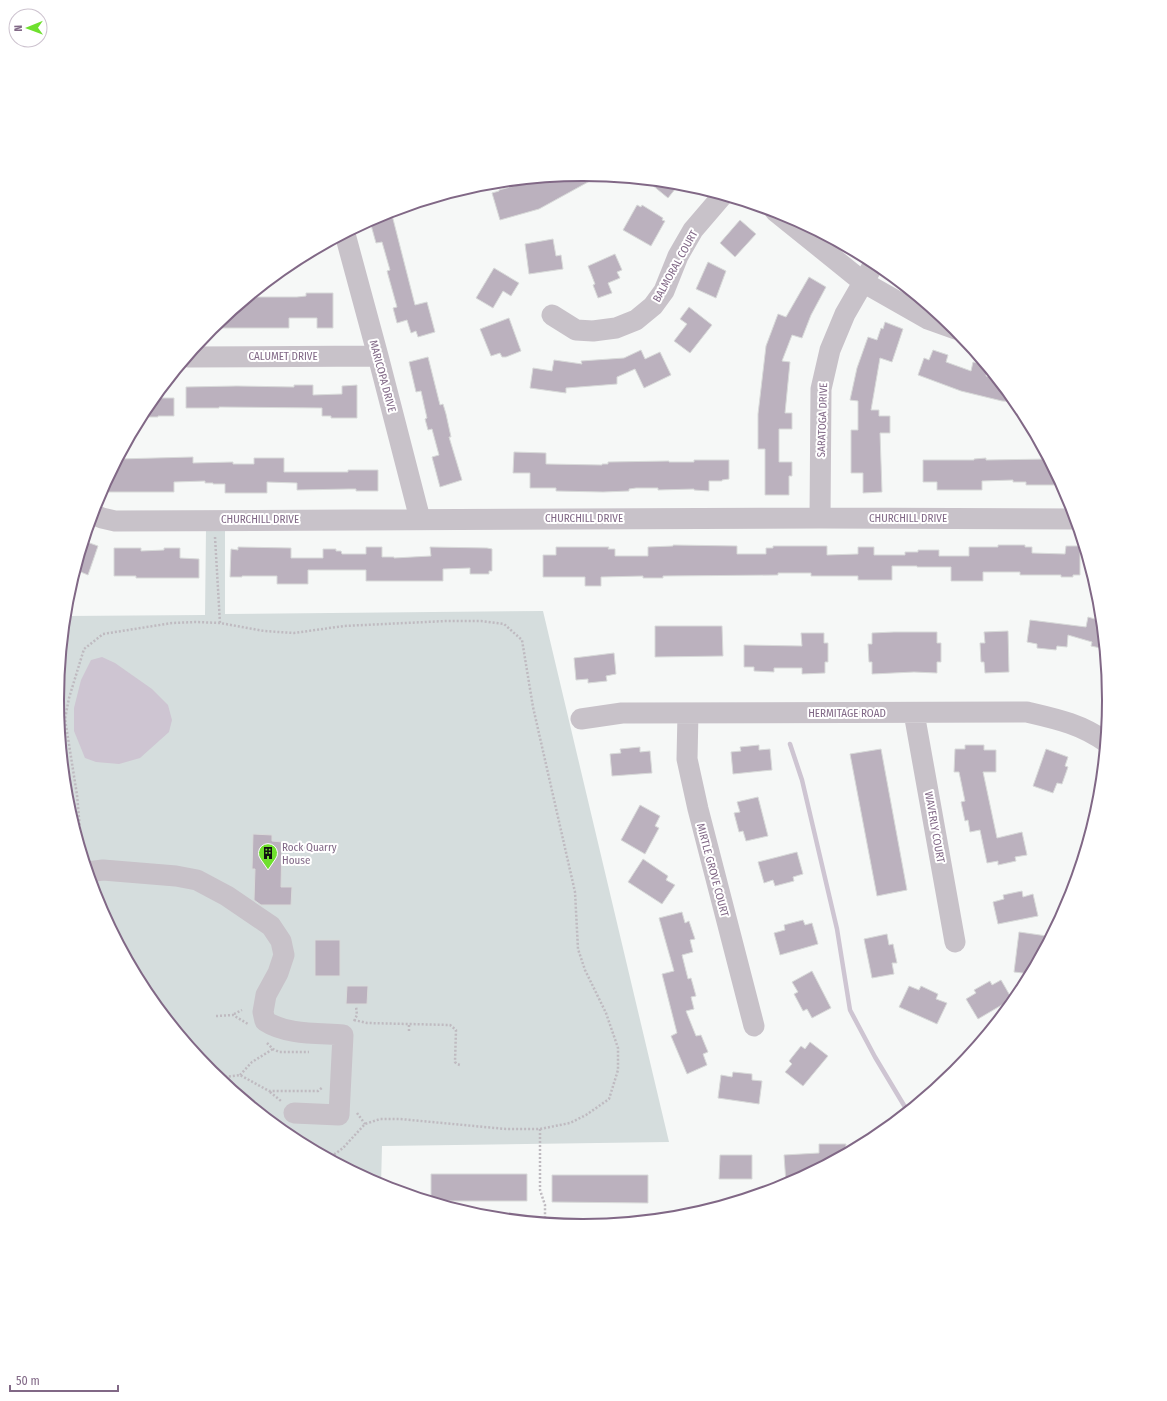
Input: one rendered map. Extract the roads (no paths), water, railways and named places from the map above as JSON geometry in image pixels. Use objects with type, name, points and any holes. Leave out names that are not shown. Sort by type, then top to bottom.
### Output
[{"type":"street","name":"BALMORAL COURT","points":[[552,315],[576,330],[593,331],[616,328],[636,320],[653,306],[664,291],[678,256],[694,230],[719,199]]},
{"type":"street","points":[[794,227],[863,282],[928,319],[940,323]]},
{"type":"street","name":"MARICOPA DRIVE","points":[[346,239],[420,518]]},
{"type":"street","name":"SARATOGA DRIVE","points":[[820,518],[821,389],[830,350],[845,314],[871,268]]},
{"type":"street","name":"CALUMET DRIVE","points":[[194,357],[378,356]]},
{"type":"street","name":"CHURCHILL DRIVE","points":[[99,517],[116,521],[420,518],[1069,519]]},
{"type":"street","name":"HERMITAGE ROAD","points":[[582,719],[622,713],[1027,712],[1065,721],[1102,739]]},
{"type":"street","name":"MIRTLE GROVE COURT","points":[[688,713],[687,759],[698,809],[754,1026]]},
{"type":"street","name":"WAVERLY COURT","points":[[914,713],[955,942]]},
{"type":"street","points":[[94,871],[102,870],[176,876],[197,880],[227,896],[271,926],[281,941],[284,955],[278,973],[266,995],[263,1012],[265,1021],[274,1027],[287,1030],[343,1035],[339,1115],[294,1113]]},
{"type":"waterway","points":[[790,744],[802,780],[837,929],[850,1010],[875,1057],[906,1108]]},
{"type":"place","name":"Rock Quarry House","points":[[268,870]]}]
